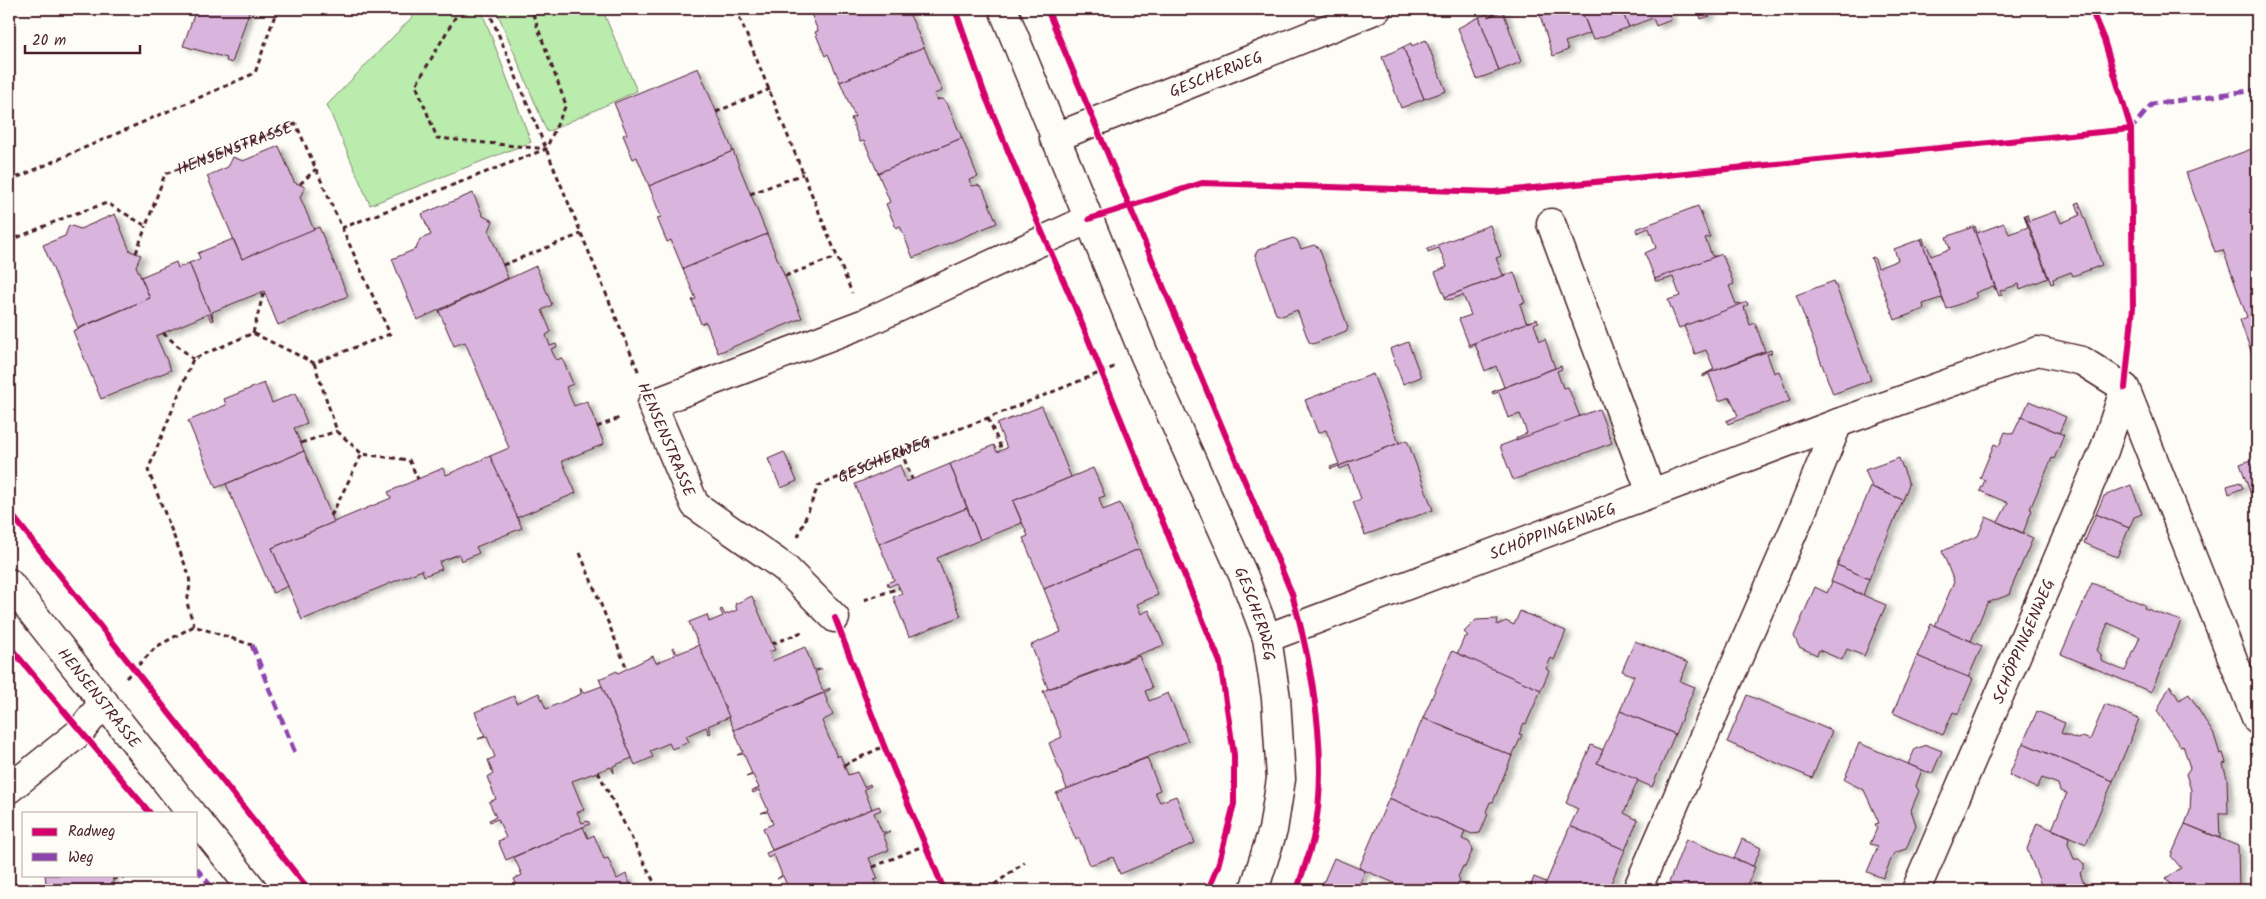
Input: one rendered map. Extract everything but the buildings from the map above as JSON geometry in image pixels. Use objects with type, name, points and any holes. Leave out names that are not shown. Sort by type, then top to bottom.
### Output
[{"type":"street","name":"GESCHERWEG","points":[[1003,9],[1054,138],[1144,354],[1244,577],[1267,638],[1276,698],[1280,748],[1280,779],[1273,830],[1254,890]]},
{"type":"street","name":"GESCHERWEG","points":[[1054,138],[1377,9]]},
{"type":"street","points":[[652,404],[865,324],[1089,219]]},
{"type":"street","points":[[1551,223],[1651,493]]},
{"type":"street","name":"SCHÖPPINGENWEG","points":[[1267,638],[1838,423],[2038,351],[2082,361],[2125,388],[2104,451],[1916,890]]},
{"type":"street","points":[[2125,388],[2257,720]]},
{"type":"street","name":"HENSENSTRASSE","points":[[652,404],[695,506],[785,568],[835,618]]},
{"type":"street","points":[[1637,890],[1800,516],[1838,423]]},
{"type":"street","name":"HENSENSTRASSE","points":[[9,583],[190,812]]},
{"type":"street","points":[[9,789],[80,732],[104,702]]},
{"type":"street","points":[[198,821],[253,890]]},
{"type":"path","points":[[9,181],[255,73],[277,9]]},
{"type":"path","points":[[460,9],[416,85],[437,138],[546,149]]},
{"type":"path","points":[[342,228],[546,149],[566,105],[531,9]]},
{"type":"path","points":[[736,9],[865,324]]},
{"type":"path","points":[[716,112],[770,89]]},
{"type":"path","points":[[300,184],[316,169]]},
{"type":"path","points":[[750,194],[803,174]]},
{"type":"path","points":[[9,241],[107,203],[146,226],[136,253]]},
{"type":"path","points":[[503,265],[580,234]]},
{"type":"path","points":[[785,276],[836,257]]},
{"type":"path","points":[[253,333],[264,291]]},
{"type":"path","points":[[194,626],[187,603],[190,586],[189,575],[148,470],[192,359],[253,333],[314,363],[337,431],[362,454],[409,460],[418,479]]},
{"type":"path","points":[[163,334],[192,359]]},
{"type":"path","points":[[988,418],[1002,450]]},
{"type":"path","points":[[301,443],[337,431]]},
{"type":"path","points":[[902,450],[912,479]]},
{"type":"path","points":[[331,516],[362,454]]},
{"type":"path","points":[[580,553],[627,669]]},
{"type":"path","points":[[104,702],[156,646],[194,626],[252,645]]},
{"type":"path","points":[[844,765],[884,746]]},
{"type":"path","points":[[598,772],[658,890]]},
{"type":"path","points":[[873,868],[926,845]]},
{"type":"path","points":[[987,890],[1026,862]]},
{"type":"path","points":[[113,879],[130,876]]},
{"type":"green space","points":[[420,9],[481,9],[531,142],[370,205],[327,105]]},
{"type":"green space","points":[[496,9],[602,9],[637,91],[547,132]]},
{"type":"marked path","points":[[2128,129],[2131,129],[2152,104],[2257,90]]},
{"type":"marked path","points":[[252,645],[295,753]]},
{"type":"marked path","points":[[198,870],[214,890]]},
{"type":"cycle path","points":[[955,9],[985,95],[1075,307],[1220,662],[1234,755],[1234,804],[1218,866],[1208,890]]},
{"type":"cycle path","points":[[1047,9],[1292,594],[1300,622],[1317,716],[1320,780],[1318,810],[1313,839],[1297,890]]},
{"type":"cycle path","points":[[2091,9],[2104,40],[2131,129],[2133,307],[2125,388]]},
{"type":"cycle path","points":[[1089,219],[1202,183],[1494,192],[2131,129]]},
{"type":"cycle path","points":[[9,511],[309,890]]},
{"type":"cycle path","points":[[835,618],[884,746],[944,890]]},
{"type":"cycle path","points":[[9,646],[149,812]]}]
